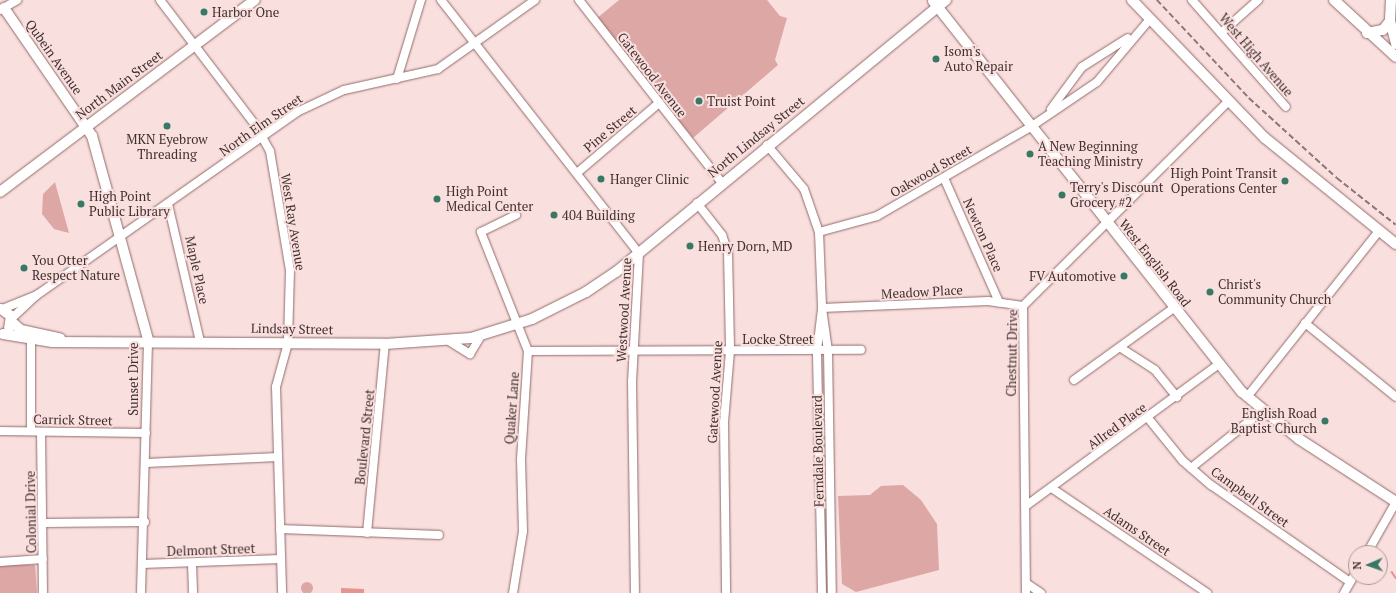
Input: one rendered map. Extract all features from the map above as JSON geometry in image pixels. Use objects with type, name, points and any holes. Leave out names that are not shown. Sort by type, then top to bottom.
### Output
[{"type":"main road","name":"North Main Street","points":[[0,192],[255,0]]},
{"type":"main road","points":[[1132,0],[1228,102],[1265,138],[1396,244]]},
{"type":"main road","points":[[1334,0],[1367,33],[1396,57]]},
{"type":"main road","points":[[1391,0],[1390,21],[1396,44]]},
{"type":"main road","name":"West English Road","points":[[938,2],[1032,126],[1174,308],[1247,397],[1262,411],[1396,502]]},
{"type":"main road","name":"North Lindsay Street","points":[[518,324],[586,292],[639,253],[938,2]]},
{"type":"main road","name":"Qubein Avenue","points":[[1,7],[87,126]]},
{"type":"main road","points":[[1367,33],[1383,30],[1390,21]]},
{"type":"main road","name":"Sunset Drive","points":[[87,126],[106,176],[120,236],[148,340]]},
{"type":"main road","name":"Lindsay Street","points":[[1,309],[21,330],[63,339]]},
{"type":"main road","points":[[1,334],[12,321]]},
{"type":"main road","name":"Lindsay Street","points":[[1,334],[31,340],[63,339],[385,344],[448,341],[484,334],[518,324]]},
{"type":"street","points":[[1,7],[17,0]]},
{"type":"street","name":"West Ray Avenue","points":[[160,0],[263,138],[270,151],[290,270],[288,343],[276,387],[282,593]]},
{"type":"street","points":[[397,79],[421,0]]},
{"type":"street","name":"Westwood Avenue","points":[[441,0],[477,44],[639,253],[634,351],[635,593]]},
{"type":"street","name":"North Elm Street","points":[[37,295],[263,138],[297,112],[327,96],[362,84],[397,79],[438,68],[477,44],[535,0]]},
{"type":"street","name":"Gatewood Avenue","points":[[579,0],[722,183]]},
{"type":"street","name":"West High Avenue","points":[[1192,0],[1286,107]]},
{"type":"street","points":[[1220,33],[1258,0]]},
{"type":"street","name":"Oakwood Street","points":[[819,232],[866,222],[1032,126],[1047,113],[1097,82],[1134,34],[1150,19]]},
{"type":"street","name":"Oakwood Street","points":[[1047,113],[1082,67],[1134,34]]},
{"type":"street","name":"Chestnut Drive","points":[[1026,593],[1027,505],[1023,306],[1228,102]]},
{"type":"street","name":"Pine Street","points":[[577,173],[659,103]]},
{"type":"street","name":"Ferndale Boulevard","points":[[767,145],[804,190],[819,232],[822,308],[828,351],[832,593]]},
{"type":"street","name":"Newton Place","points":[[944,178],[999,302]]},
{"type":"street","name":"Gatewood Avenue","points":[[698,203],[722,235],[728,248],[730,351],[724,422],[726,593]]},
{"type":"street","name":"Maple Place","points":[[168,204],[200,341]]},
{"type":"street","name":"Quaker Lane","points":[[514,593],[523,531],[520,459],[528,351],[480,232],[516,216]]},
{"type":"street","points":[[1247,397],[1379,230]]},
{"type":"street","points":[[1,309],[37,295]]},
{"type":"street","points":[[12,321],[37,295]]},
{"type":"street","name":"Meadow Place","points":[[822,308],[999,302],[1023,306]]},
{"type":"street","name":"Ferndale Boulevard","points":[[822,308],[817,351],[822,593]]},
{"type":"street","points":[[1074,380],[1121,348],[1174,308]]},
{"type":"street","points":[[1305,323],[1396,397]]},
{"type":"street","points":[[448,341],[470,354],[478,337],[484,334]]},
{"type":"street","points":[[31,340],[31,431]]},
{"type":"street","name":"Sunset Drive","points":[[141,593],[145,522],[148,340]]},
{"type":"street","name":"Boulevard Street","points":[[367,533],[385,344]]},
{"type":"street","points":[[1121,348],[1155,370],[1177,397]]},
{"type":"street","name":"Locke Street","points":[[528,351],[861,350]]},
{"type":"street","name":"Allred Place","points":[[1027,505],[1053,490],[1219,364]]},
{"type":"street","points":[[1191,468],[1262,411]]},
{"type":"street","name":"Campbell Street","points":[[1148,418],[1191,468],[1228,498],[1348,581]]},
{"type":"street","name":"Carrick Street","points":[[0,431],[146,433]]},
{"type":"street","name":"Colonial Drive","points":[[41,432],[44,559],[43,593]]},
{"type":"street","points":[[146,463],[278,457]]},
{"type":"street","name":"Adams Street","points":[[1053,490],[1207,593]]},
{"type":"street","points":[[1372,545],[1396,502]]},
{"type":"street","points":[[43,522],[145,522]]},
{"type":"street","points":[[280,529],[439,535]]},
{"type":"street","points":[[0,562],[44,559]]},
{"type":"street","name":"Delmont Street","points":[[142,564],[281,559]]},
{"type":"street","points":[[192,563],[193,593]]},
{"type":"street","points":[[1026,583],[1041,593]]},
{"type":"shaded area","name":"Truist Point","points":[[619,0],[767,0],[780,16],[787,18],[775,60],[778,65],[693,138],[596,19]]},
{"type":"shaded area","points":[[55,182],[69,233],[54,229],[42,214],[43,194]]},
{"type":"shaded area","points":[[903,485],[921,500],[937,524],[939,570],[856,592],[842,584],[838,496],[870,495],[881,486]]},
{"type":"shaded area","points":[[0,564],[35,565],[37,593],[0,593]]},
{"type":"shaded area","points":[[307,582],[311,584],[313,588],[311,592],[307,594],[303,592],[301,588],[303,584]]},
{"type":"shaded area","points":[[341,588],[364,589],[364,593],[341,593]]},
{"type":"waterway","points":[[1392,572],[1396,578]]},
{"type":"railway","points":[[1157,0],[1249,98],[1337,178],[1396,225]]},
{"type":"place","name":"Harbor One","points":[[204,12]]},
{"type":"place","name":"Isom's Auto Repair","points":[[936,59]]},
{"type":"place","name":"Truist Point","points":[[699,101]]},
{"type":"place","name":"MKN Eyebrow Threading","points":[[167,126]]},
{"type":"place","name":"A New Beginning Teaching Ministry","points":[[1030,154]]},
{"type":"place","name":"Hanger Clinic","points":[[601,179]]},
{"type":"place","name":"High Point Transit Operations Center","points":[[1285,181]]},
{"type":"place","name":"Terry's Discount Grocery #2","points":[[1062,195]]},
{"type":"place","name":"High Point Medical Center","points":[[437,199]]},
{"type":"place","name":"High Point Public Library","points":[[81,204]]},
{"type":"place","name":"404 Building","points":[[554,215]]},
{"type":"place","name":"Henry Dorn, MD","points":[[690,246]]},
{"type":"place","name":"You Otter Respect Nature","points":[[24,268]]},
{"type":"place","name":"FV Automotive","points":[[1124,276]]},
{"type":"place","name":"Christ's Community Church","points":[[1210,292]]},
{"type":"place","name":"English Road Baptist Church","points":[[1325,421]]}]
